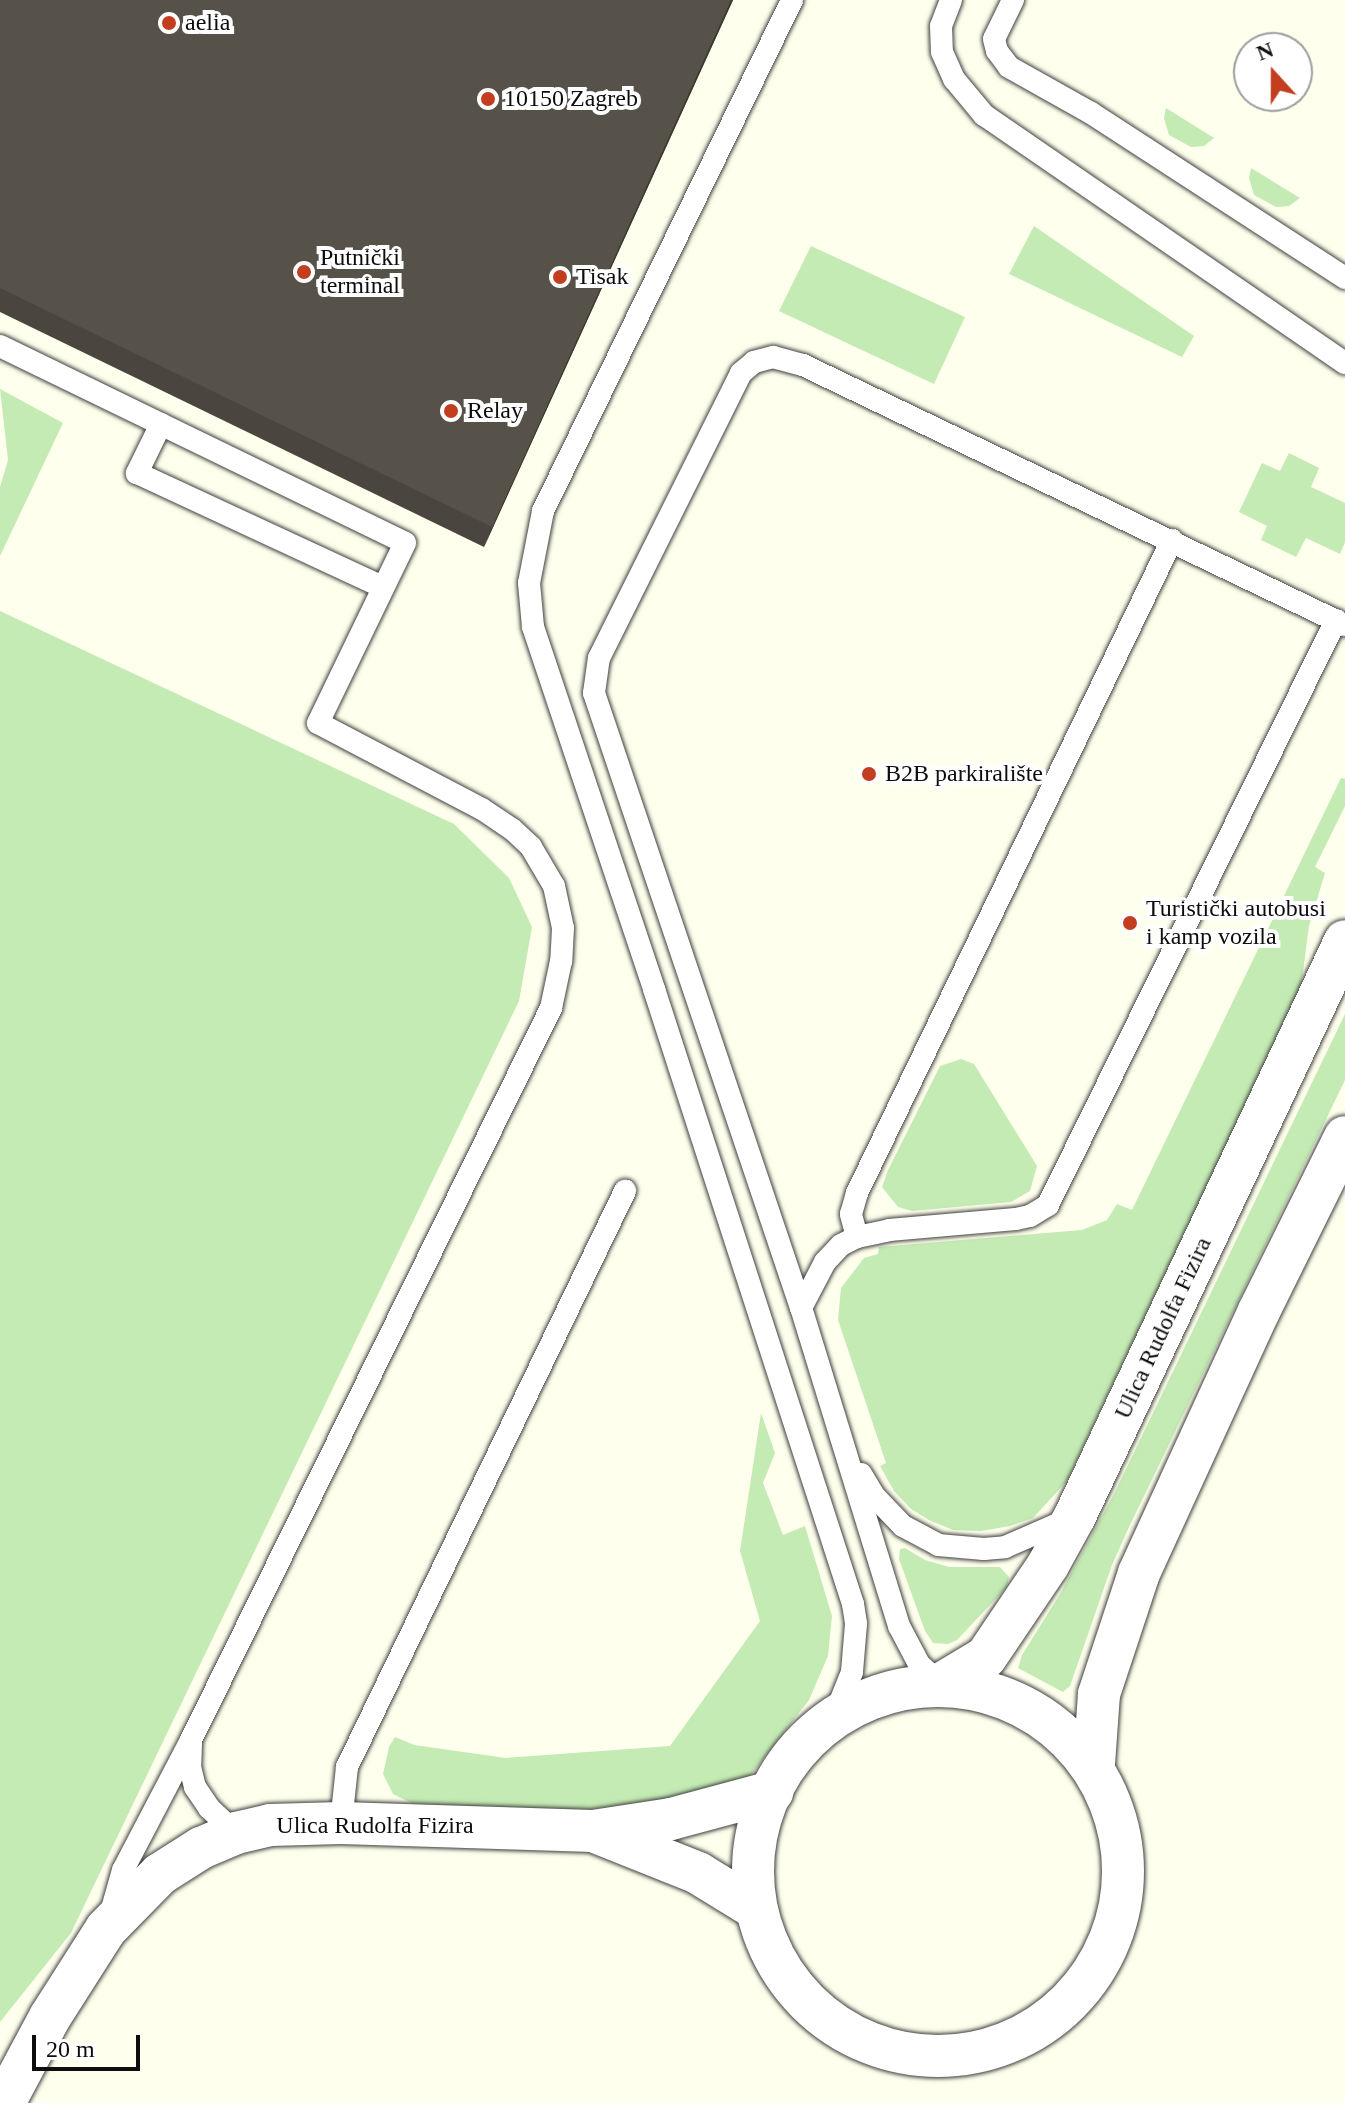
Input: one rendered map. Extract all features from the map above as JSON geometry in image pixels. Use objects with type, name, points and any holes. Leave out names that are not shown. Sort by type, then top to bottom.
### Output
[{"type":"street","name":"Ulica Rudolfa Fizira","points":[[941,1684],[983,1692],[1035,1715],[1066,1736],[1094,1764],[1112,1800],[1122,1840],[1123,1883],[1117,1927],[1096,1967],[1065,2005],[1019,2035],[972,2051],[929,2056],[896,2054],[826,2023],[797,1997],[779,1967],[755,1908],[753,1865],[772,1792],[810,1739],[834,1717],[886,1694],[941,1684],[972,1669],[986,1657],[1048,1565],[1075,1516],[1345,941]]},
{"type":"street","points":[[1094,1764],[1099,1694],[1139,1573],[1259,1311],[1345,1137]]},
{"type":"street","name":"Ulica Rudolfa Fizira","points":[[4,2103],[50,2017],[106,1929],[160,1874],[201,1848],[236,1833],[270,1825],[341,1823],[593,1831],[671,1819],[772,1792]]},
{"type":"street","name":"Ulica Rudolfa Fizira","points":[[593,1831],[686,1867],[755,1908]]},
{"type":"lane","points":[[792,0],[543,511],[529,583],[533,627],[853,1604],[856,1624],[852,1672],[834,1717]]},
{"type":"lane","points":[[951,0],[941,26],[942,52],[954,79],[984,115],[1345,363]]},
{"type":"lane","points":[[1013,0],[994,39],[997,51],[1009,67],[1091,113],[1345,278]]},
{"type":"lane","points":[[0,346],[405,543],[318,723],[482,809],[531,847],[554,886],[563,928],[561,961],[551,1008],[191,1740],[123,1870],[106,1929]]},
{"type":"lane","points":[[801,1308],[825,1262],[841,1245],[857,1237],[889,1230],[1016,1219],[1030,1216],[1048,1205],[1341,622],[803,365],[773,357],[754,362],[741,373],[625,600],[599,658],[594,693],[801,1308],[847,1449],[899,1626],[919,1664],[941,1684]]},
{"type":"lane","points":[[161,424],[137,473],[383,587]]},
{"type":"lane","points":[[857,1237],[851,1214],[857,1193],[1172,540]]},
{"type":"lane","points":[[341,1823],[347,1767],[625,1191]]},
{"type":"lane","points":[[847,1449],[889,1512],[917,1536],[938,1545],[959,1549],[1005,1547],[1053,1529],[1075,1516]]},
{"type":"lane","points":[[191,1740],[190,1767],[195,1787],[209,1808],[236,1833]]},
{"type":"green space","points":[[1166,108],[1214,138],[1204,146],[1191,147],[1169,135],[1164,118]]},
{"type":"green space","points":[[1251,168],[1300,198],[1289,206],[1276,207],[1254,195],[1249,178]]},
{"type":"green space","points":[[1034,226],[1194,336],[1182,357],[1009,274]]},
{"type":"green space","points":[[811,246],[965,317],[934,384],[779,311]]},
{"type":"green space","points":[[0,389],[63,423],[0,556],[0,487],[8,460]]},
{"type":"green space","points":[[1289,453],[1319,468],[1311,487],[1345,503],[1345,542],[1340,554],[1306,538],[1296,557],[1261,540],[1267,526],[1239,512],[1262,463],[1280,471]]},
{"type":"green space","points":[[0,611],[454,824],[509,878],[532,927],[519,1001],[71,1933],[0,2022]]},
{"type":"green space","points":[[1341,778],[1345,779],[1345,806],[1315,867],[1325,873],[1309,926],[1301,987],[1067,1481],[1033,1518],[1010,1526],[981,1531],[953,1530],[929,1520],[911,1509],[894,1491],[880,1466],[886,1463],[838,1320],[841,1288],[864,1258],[878,1254],[879,1247],[1082,1230],[1107,1220],[1117,1204],[1132,1210]]},
{"type":"green space","points":[[1345,1014],[1345,1080],[1129,1527],[1112,1565],[1070,1686],[1063,1692],[1018,1668],[1022,1655],[1060,1594],[1114,1494]]},
{"type":"green space","points":[[961,1059],[974,1064],[1037,1166],[1030,1191],[1011,1202],[912,1211],[898,1207],[882,1187],[888,1170],[940,1066]]},
{"type":"green space","points":[[761,1413],[775,1453],[763,1483],[783,1535],[805,1526],[832,1616],[828,1656],[809,1700],[750,1776],[728,1794],[655,1817],[428,1811],[393,1794],[383,1774],[389,1747],[395,1737],[414,1745],[506,1758],[670,1746],[760,1621],[740,1551]]},
{"type":"green space","points":[[905,1548],[925,1560],[949,1567],[1000,1567],[1009,1577],[1007,1587],[957,1640],[948,1644],[933,1643],[925,1631],[899,1559],[900,1549]]},
{"type":"building","name":"Putnički terminal","points":[[0,0],[731,0],[492,527],[0,288]]},
{"type":"place","name":"aelia","points":[[169,23]]},
{"type":"place","name":"10150 Zagreb","points":[[488,99]]},
{"type":"place","name":"Putnički terminal","points":[[304,272]]},
{"type":"place","name":"Tisak","points":[[560,277]]},
{"type":"place","name":"Relay","points":[[451,411]]},
{"type":"place","name":"B2B parkiralište","points":[[869,774]]},
{"type":"place","name":"Turistički autobusi i kamp vozila","points":[[1130,923]]}]
